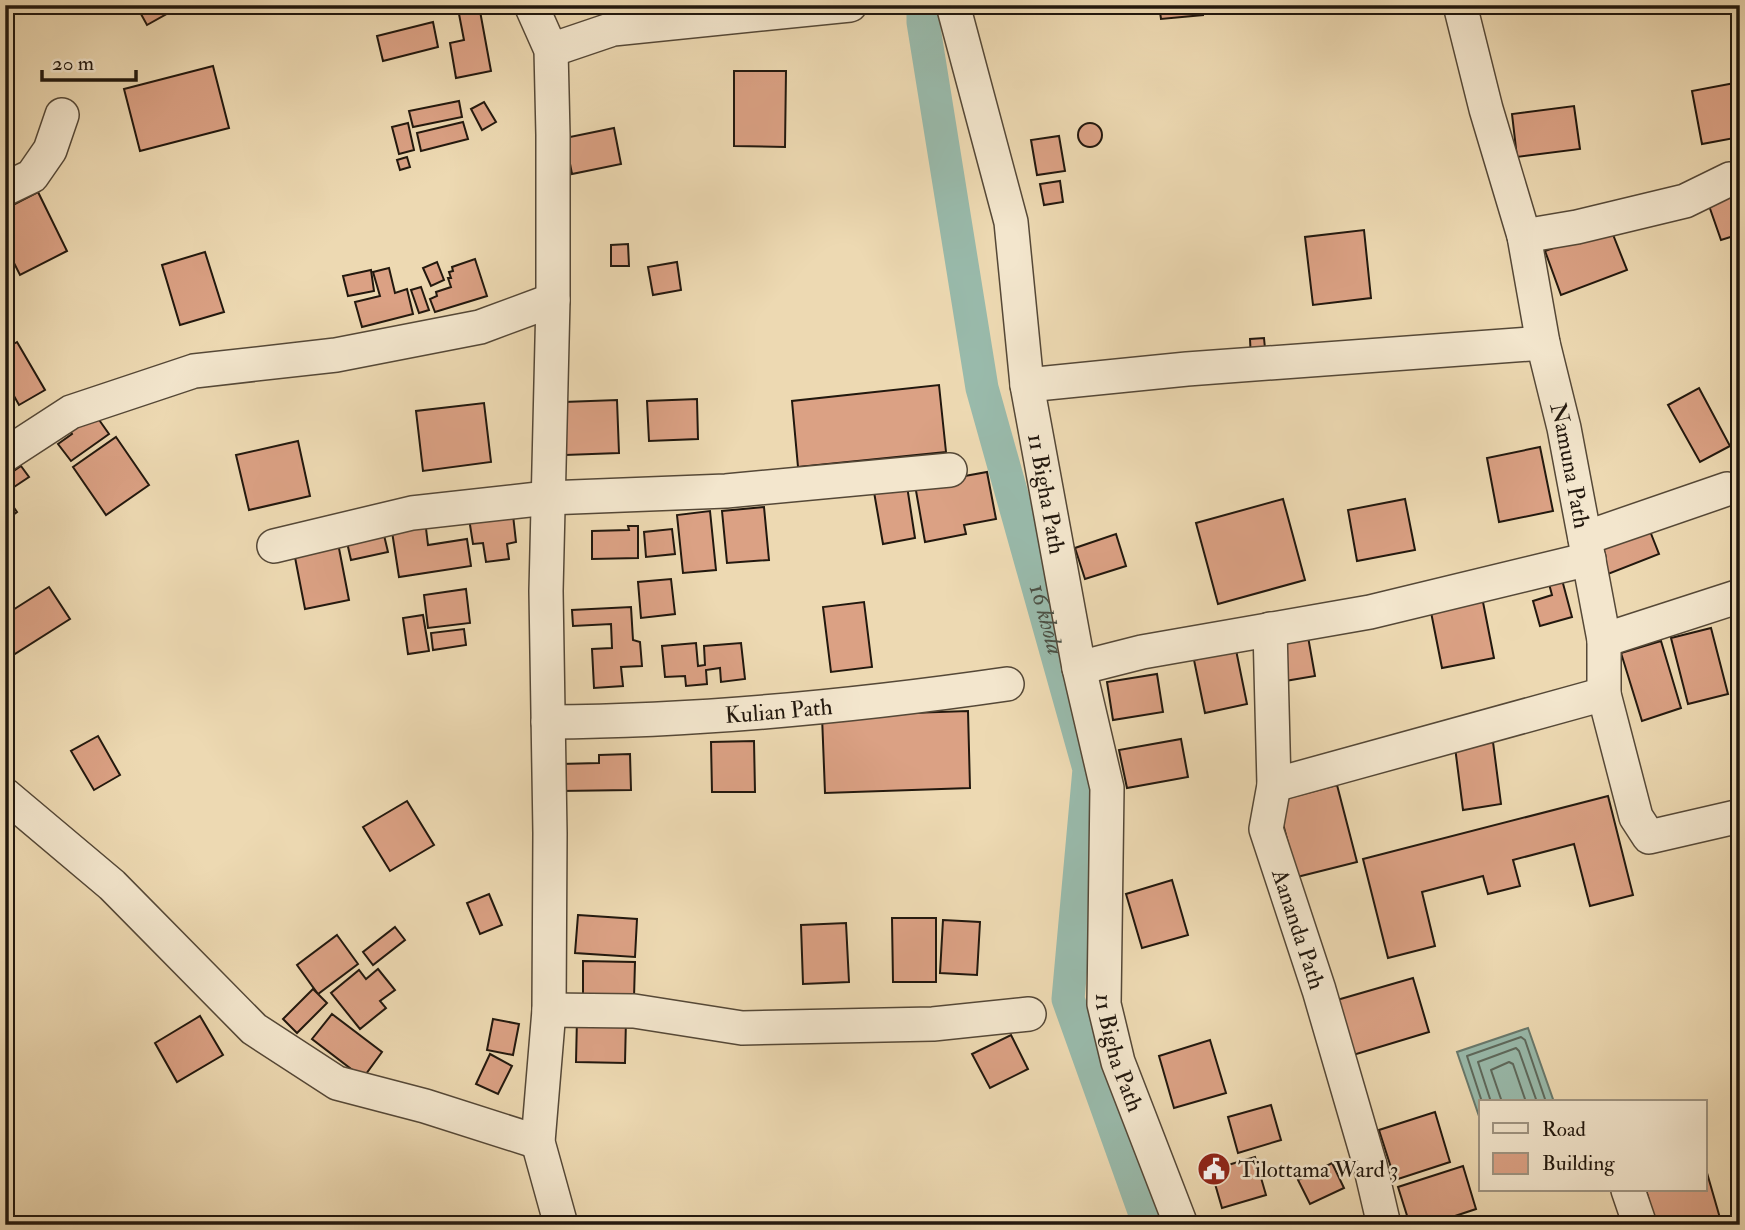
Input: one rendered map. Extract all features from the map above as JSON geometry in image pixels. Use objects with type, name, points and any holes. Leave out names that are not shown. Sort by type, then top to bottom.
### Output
[{"type":"street","points":[[531,5],[551,50],[554,300],[547,498],[549,1010],[538,1142],[561,1225]]},
{"type":"street","points":[[551,50],[613,29],[850,5]]},
{"type":"street","name":"11 Bigha Path","points":[[953,5],[1012,222],[1027,385],[1079,668],[1107,788],[1104,1004],[1118,1062],[1181,1225]]},
{"type":"street","name":"Namuna Path","points":[[1460,5],[1486,109],[1524,236],[1529,276],[1564,428],[1604,640],[1604,694],[1636,817],[1649,837],[1740,816]]},
{"type":"street","points":[[5,189],[32,176],[50,150],[62,116]]},
{"type":"street","points":[[1524,236],[1577,227],[1685,201],[1730,180]]},
{"type":"street","points":[[5,455],[71,412],[194,371],[336,355],[467,330],[554,300]]},
{"type":"street","points":[[1027,385],[1187,369],[1543,343]]},
{"type":"street","points":[[274,546],[412,513],[547,498],[726,491],[950,470]]},
{"type":"street","points":[[1079,668],[1142,652],[1370,612],[1587,548],[1727,489]]},
{"type":"street","points":[[1604,640],[1740,596]]},
{"type":"street","name":"Aananda Path","points":[[1270,629],[1274,785],[1266,830],[1323,1003],[1370,1165],[1384,1225]]},
{"type":"street","name":"Kulian Path","points":[[548,722],[636,721],[755,712],[894,700],[1007,684]]},
{"type":"street","points":[[1274,785],[1604,694]]},
{"type":"street","points":[[5,796],[113,885],[254,1029],[337,1083],[425,1106],[538,1142]]},
{"type":"street","points":[[549,1010],[634,1010],[741,1028],[933,1024],[1029,1014]]},
{"type":"street","points":[[1629,1192],[1640,1225]]},
{"type":"water","points":[[1528,1028],[1553,1100],[1479,1100],[1479,1116],[1457,1052]]},
{"type":"building","points":[[136,5],[166,5],[170,12],[147,25]]},
{"type":"building","points":[[1159,5],[1202,5],[1203,15],[1161,19]]},
{"type":"building","points":[[480,11],[491,71],[456,78],[450,43],[464,40],[459,14]]},
{"type":"building","points":[[433,22],[438,47],[383,61],[377,36]]},
{"type":"building","points":[[213,66],[229,128],[140,151],[124,89]]},
{"type":"building","points":[[734,71],[786,71],[785,147],[734,146]]},
{"type":"building","points":[[1740,82],[1740,137],[1702,144],[1692,91]]},
{"type":"building","points":[[459,101],[462,117],[413,127],[409,111]]},
{"type":"building","points":[[484,102],[496,122],[482,130],[471,109]]},
{"type":"building","points":[[1574,106],[1580,149],[1517,157],[1512,114]]},
{"type":"building","points":[[463,122],[468,139],[421,151],[417,133]]},
{"type":"building","points":[[408,123],[414,150],[399,154],[392,127]]},
{"type":"building","points":[[1090,123],[1098,127],[1102,135],[1098,143],[1090,147],[1082,143],[1078,135],[1082,127]]},
{"type":"building","points":[[614,128],[621,164],[572,174],[565,138]]},
{"type":"building","points":[[1059,136],[1065,171],[1037,175],[1031,140]]},
{"type":"building","points":[[407,157],[410,167],[400,170],[397,160]]},
{"type":"building","points":[[1060,181],[1063,202],[1044,205],[1040,184]]},
{"type":"building","points":[[1740,189],[1740,234],[1721,240],[1707,200]]},
{"type":"building","points":[[38,192],[67,251],[20,275],[5,245],[5,209]]},
{"type":"building","points":[[1610,227],[1627,270],[1561,295],[1545,251]]},
{"type":"building","points":[[1364,230],[1371,298],[1313,305],[1305,237]]},
{"type":"building","points":[[628,244],[629,266],[611,266],[611,245]]},
{"type":"building","points":[[205,252],[224,312],[180,325],[162,265]]},
{"type":"building","points":[[475,259],[487,296],[435,312],[430,299],[437,296],[436,292],[451,287],[448,278],[451,278],[449,272],[453,271],[452,267]]},
{"type":"building","points":[[437,262],[444,280],[431,286],[423,268]]},
{"type":"building","points":[[677,262],[681,290],[653,295],[648,267]]},
{"type":"building","points":[[389,268],[395,293],[407,289],[413,314],[362,327],[355,302],[380,296],[373,272]]},
{"type":"building","points":[[371,270],[374,291],[348,296],[343,276]]},
{"type":"building","points":[[421,287],[429,310],[419,313],[411,290]]},
{"type":"building","points":[[1264,338],[1266,359],[1251,360],[1250,339]]},
{"type":"building","points":[[17,342],[45,390],[19,405],[5,380],[5,349]]},
{"type":"building","points":[[939,385],[946,452],[798,467],[792,401]]},
{"type":"building","points":[[1699,388],[1730,446],[1700,462],[1668,405]]},
{"type":"building","points":[[697,399],[698,439],[649,441],[647,401]]},
{"type":"building","points":[[617,400],[619,453],[565,455],[564,402]]},
{"type":"building","points":[[484,403],[491,462],[423,471],[416,411]]},
{"type":"building","points":[[90,407],[109,434],[71,461],[58,444],[72,434],[66,424]]},
{"type":"building","points":[[116,437],[149,485],[106,515],[73,467]]},
{"type":"building","points":[[298,441],[310,496],[249,510],[236,455]]},
{"type":"building","points":[[1540,447],[1553,511],[1499,522],[1487,458]]},
{"type":"building","points":[[21,466],[29,477],[5,493],[5,477]]},
{"type":"building","points":[[987,472],[996,519],[964,525],[966,534],[925,542],[915,485]]},
{"type":"building","points":[[907,486],[915,538],[883,544],[874,492]]},
{"type":"building","points":[[5,495],[17,512],[5,521]]},
{"type":"building","points":[[1283,499],[1305,580],[1218,604],[1196,523]]},
{"type":"building","points":[[1405,499],[1415,550],[1357,561],[1348,510]]},
{"type":"building","points":[[512,506],[516,542],[507,544],[509,559],[486,562],[483,543],[473,544],[468,512]]},
{"type":"building","points":[[764,507],[769,560],[727,563],[722,511]]},
{"type":"building","points":[[710,511],[716,570],[683,573],[677,515]]},
{"type":"building","points":[[425,520],[428,545],[467,539],[471,566],[399,577],[391,525]]},
{"type":"building","points":[[628,526],[638,526],[638,558],[592,559],[592,531],[629,530]]},
{"type":"building","points":[[1648,526],[1659,554],[1608,574],[1597,547]]},
{"type":"building","points":[[672,529],[675,554],[646,557],[644,532]]},
{"type":"building","points":[[383,531],[388,552],[351,560],[346,538]]},
{"type":"building","points":[[1116,534],[1126,566],[1085,579],[1075,548]]},
{"type":"building","points":[[337,538],[349,600],[305,609],[293,547]]},
{"type":"building","points":[[1561,576],[1572,617],[1540,626],[1533,601],[1552,595],[1548,580]]},
{"type":"building","points":[[671,579],[675,614],[641,618],[638,582]]},
{"type":"building","points":[[49,587],[70,619],[10,657],[5,649],[5,615]]},
{"type":"building","points":[[466,589],[470,623],[428,628],[424,595]]},
{"type":"building","points":[[1482,597],[1494,658],[1442,668],[1430,607]]},
{"type":"building","points":[[864,602],[872,667],[831,672],[823,607]]},
{"type":"building","points":[[631,607],[633,640],[640,642],[642,666],[621,667],[623,686],[594,688],[592,649],[612,648],[611,624],[573,626],[572,610]]},
{"type":"building","points":[[423,615],[429,651],[408,654],[403,618]]},
{"type":"building","points":[[1711,628],[1728,694],[1688,704],[1671,638]]},
{"type":"building","points":[[464,629],[466,645],[433,650],[431,633]]},
{"type":"building","points":[[1307,631],[1315,676],[1285,681],[1277,637]]},
{"type":"building","points":[[1661,641],[1681,708],[1642,721],[1621,653]]},
{"type":"building","points":[[696,643],[698,666],[705,665],[704,646],[741,643],[745,679],[721,682],[720,668],[706,670],[707,684],[686,686],[685,676],[665,677],[662,646]]},
{"type":"building","points":[[1236,650],[1247,704],[1205,713],[1194,660]]},
{"type":"building","points":[[1157,674],[1163,712],[1113,720],[1107,682]]},
{"type":"building","points":[[968,711],[970,788],[825,793],[822,716]]},
{"type":"building","points":[[98,736],[120,775],[94,790],[71,751]]},
{"type":"building","points":[[1181,739],[1188,777],[1127,788],[1119,750]]},
{"type":"building","points":[[754,741],[755,792],[712,792],[711,742]]},
{"type":"building","points":[[1493,742],[1501,804],[1463,810],[1455,747]]},
{"type":"building","points":[[630,754],[631,790],[560,791],[560,764],[599,763],[599,755]]},
{"type":"building","points":[[1337,785],[1357,862],[1297,877],[1277,801]]},
{"type":"building","points":[[1608,796],[1633,895],[1590,906],[1574,844],[1513,860],[1520,886],[1488,894],[1483,876],[1422,892],[1435,946],[1388,958],[1363,859]]},
{"type":"building","points":[[407,801],[434,845],[390,871],[363,827]]},
{"type":"building","points":[[1172,880],[1188,935],[1142,948],[1126,894]]},
{"type":"building","points":[[489,894],[502,925],[480,934],[467,903]]},
{"type":"building","points":[[578,915],[637,919],[635,957],[575,953]]},
{"type":"building","points":[[892,918],[936,918],[936,982],[893,982]]},
{"type":"building","points":[[943,920],[980,922],[977,975],[940,973]]},
{"type":"building","points":[[846,923],[849,982],[803,984],[801,925]]},
{"type":"building","points":[[395,927],[405,940],[373,965],[363,952]]},
{"type":"building","points":[[337,935],[358,964],[318,994],[297,965]]},
{"type":"building","points":[[583,961],[635,962],[634,998],[583,998]]},
{"type":"building","points":[[378,969],[395,990],[380,1001],[386,1008],[360,1029],[331,993],[359,970],[366,979]]},
{"type":"building","points":[[1413,978],[1429,1032],[1353,1055],[1337,1000]]},
{"type":"building","points":[[313,989],[327,1003],[297,1033],[283,1019]]},
{"type":"building","points":[[332,1014],[382,1052],[363,1078],[312,1039]]},
{"type":"building","points":[[200,1016],[223,1055],[177,1082],[155,1043]]},
{"type":"building","points":[[577,1018],[626,1019],[625,1063],[576,1062]]},
{"type":"building","points":[[493,1019],[519,1024],[513,1055],[487,1050]]},
{"type":"building","points":[[1011,1035],[1028,1069],[990,1088],[972,1054]]},
{"type":"building","points":[[1210,1040],[1226,1093],[1174,1108],[1159,1056]]},
{"type":"building","points":[[490,1054],[512,1066],[498,1094],[476,1084]]},
{"type":"building","points":[[1271,1105],[1281,1140],[1238,1153],[1228,1117]]},
{"type":"building","points":[[1435,1112],[1450,1162],[1395,1180],[1379,1130]]},
{"type":"building","points":[[1255,1157],[1266,1195],[1222,1208],[1211,1170]]},
{"type":"building","points":[[1332,1163],[1344,1188],[1310,1204],[1298,1180]]},
{"type":"building","points":[[1463,1166],[1476,1209],[1428,1225],[1410,1225],[1398,1187]]},
{"type":"building","points":[[1706,1169],[1722,1225],[1656,1225],[1647,1192],[1706,1192]]},
{"type":"waterway","name":"16 khola","points":[[923,5],[923,22],[982,388],[1089,769],[1068,999],[1149,1225]]},
{"type":"place","name":"Tilottama Ward 3","points":[[1214,1169]]}]
